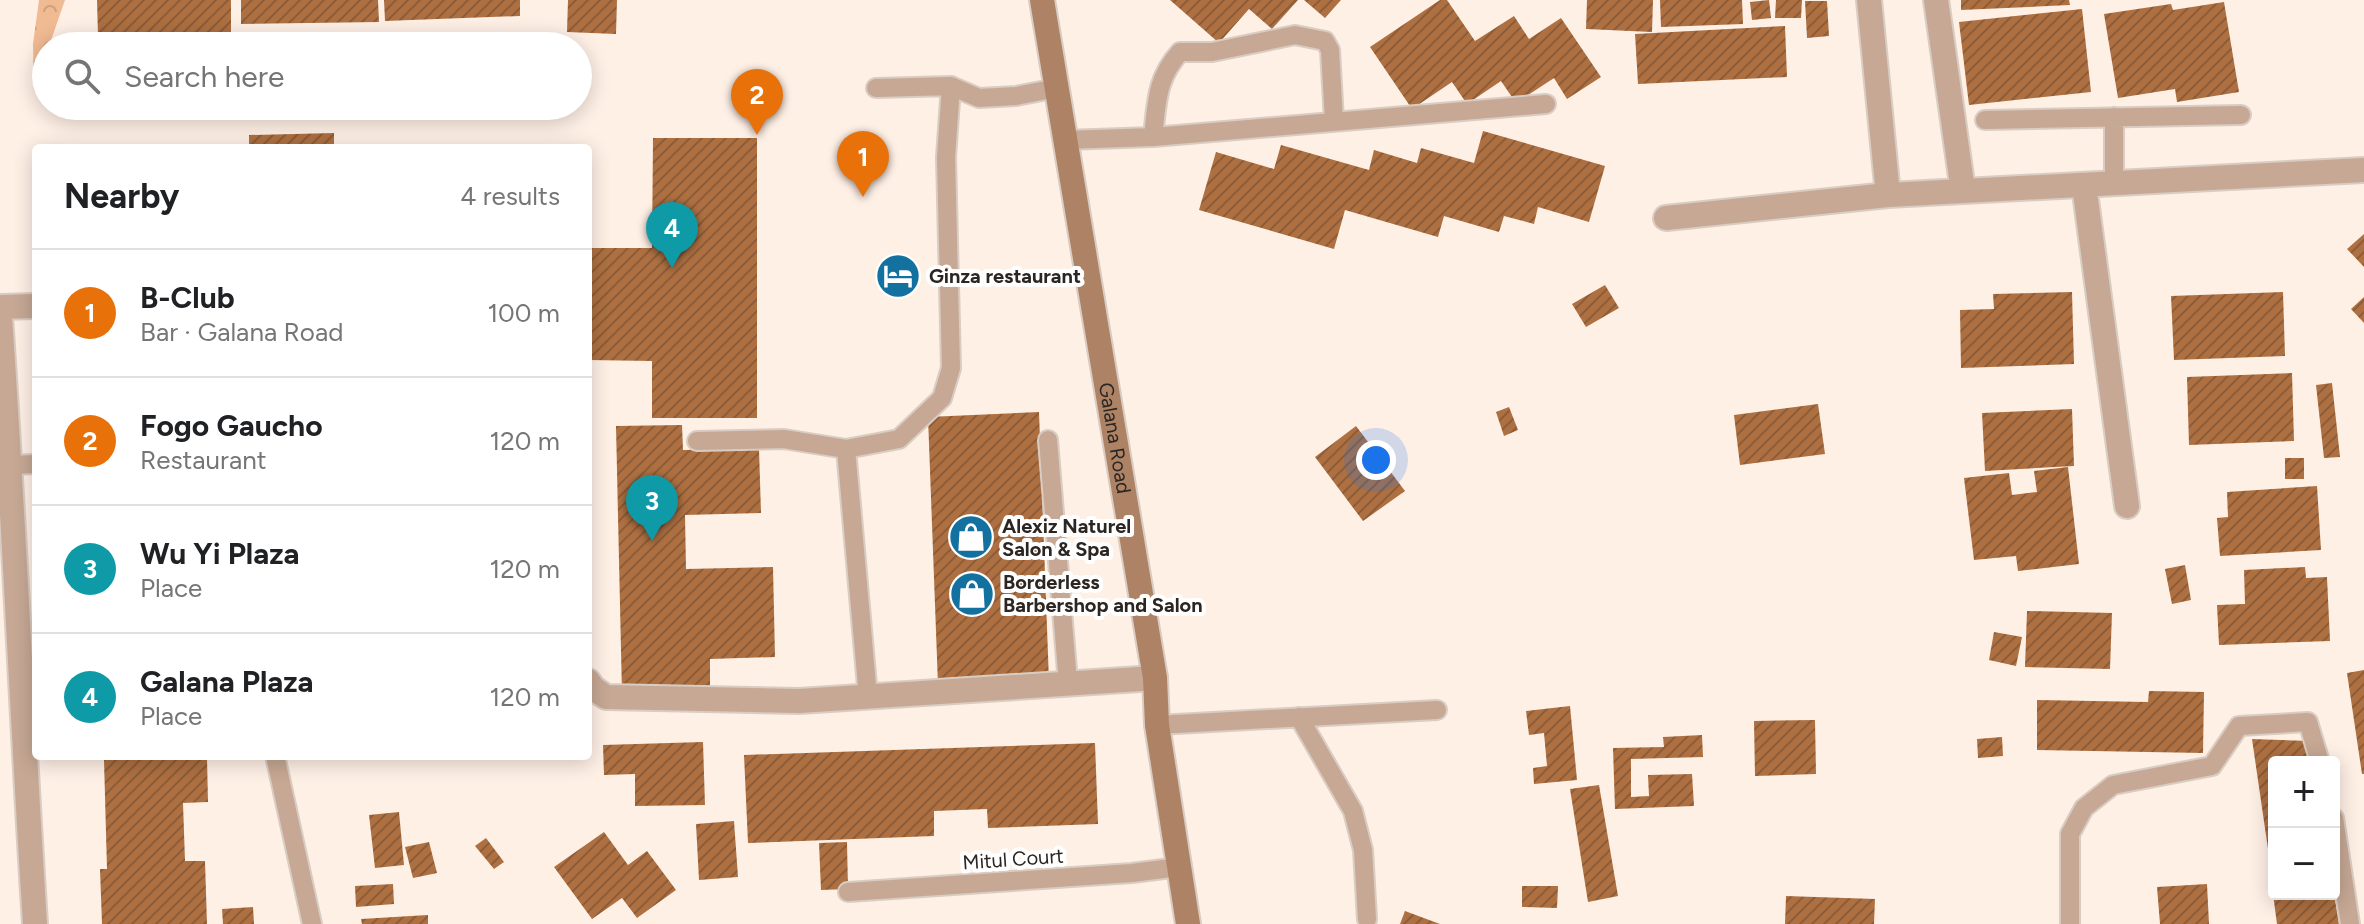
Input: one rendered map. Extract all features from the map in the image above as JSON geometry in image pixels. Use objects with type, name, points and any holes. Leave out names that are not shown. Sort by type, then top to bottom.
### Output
[{"type":"main road","name":"Galana Road","points":[[1042,0],[1155,678],[1157,725],[1188,924]]},
{"type":"street","points":[[1869,0],[1888,195]]},
{"type":"street","points":[[1936,0],[1963,191]]},
{"type":"street","points":[[1666,218],[1888,195],[2364,170]]},
{"type":"street","points":[[2084,185],[2127,506]]},
{"type":"street","points":[[0,307],[32,306]]},
{"type":"street","points":[[0,317],[11,465],[6,509],[35,924]]},
{"type":"street","points":[[592,687],[606,697],[799,701],[1155,678]]},
{"type":"lane","points":[[1153,137],[1159,86],[1167,67],[1180,52],[1212,52],[1295,35],[1325,41],[1330,50],[1334,121]]},
{"type":"lane","points":[[876,88],[951,86],[979,98],[1016,96],[1057,88]]},
{"type":"lane","points":[[697,441],[784,439],[846,449],[899,439],[942,398],[951,368],[946,157],[951,86]]},
{"type":"lane","points":[[1065,140],[1153,137],[1546,104]]},
{"type":"lane","points":[[1985,120],[2241,115]]},
{"type":"lane","points":[[2114,117],[2114,184]]},
{"type":"lane","points":[[1048,440],[1068,683]]},
{"type":"lane","points":[[846,449],[868,697]]},
{"type":"lane","points":[[11,465],[32,464]]},
{"type":"lane","points":[[1157,725],[1437,710]]},
{"type":"lane","points":[[1299,717],[1353,811],[1363,850],[1367,919]]},
{"type":"lane","points":[[2070,924],[2070,834],[2084,808],[2113,785],[2212,766],[2239,726],[2308,722],[2318,756]]},
{"type":"lane","points":[[276,760],[312,924]]},
{"type":"lane","points":[[2336,828],[2350,924]]},
{"type":"lane","name":"Mitul Court","points":[[848,892],[1132,873],[1179,867]]},
{"type":"green space","points":[[39,0],[65,0],[54,32],[35,32]]},
{"type":"building","points":[[97,0],[231,0],[231,32],[98,32]]},
{"type":"building","points":[[241,0],[378,0],[379,22],[241,24]]},
{"type":"building","points":[[384,0],[520,0],[520,16],[385,21]]},
{"type":"building","points":[[568,0],[617,0],[616,34],[567,32]]},
{"type":"building","points":[[1170,0],[1298,0],[1272,29],[1249,9],[1219,43]]},
{"type":"building","points":[[1304,0],[1341,0],[1325,18]]},
{"type":"building","points":[[1440,0],[1447,0],[1475,41],[1514,16],[1529,39],[1561,18],[1601,77],[1567,99],[1554,78],[1516,103],[1501,81],[1467,104],[1452,82],[1412,109],[1370,47]]},
{"type":"building","points":[[1587,0],[1653,0],[1652,32],[1586,29]]},
{"type":"building","points":[[1660,0],[1742,0],[1743,24],[1661,27]]},
{"type":"building","points":[[1769,0],[1771,18],[1752,20],[1750,2]]},
{"type":"building","points":[[1776,0],[1802,0],[1801,18],[1775,18]]},
{"type":"building","points":[[1961,0],[2069,0],[2070,5],[1961,10]]},
{"type":"building","points":[[1805,1],[1827,1],[1829,36],[1807,38]]},
{"type":"building","points":[[2224,2],[2239,92],[2177,102],[2175,89],[2118,98],[2104,14],[2171,4],[2173,10]]},
{"type":"building","points":[[2082,9],[2091,92],[1969,105],[1959,22]]},
{"type":"building","points":[[1785,26],[1787,77],[1638,84],[1635,34]]},
{"type":"building","points":[[1483,131],[1605,166],[1589,222],[1538,207],[1534,224],[1504,216],[1499,232],[1444,216],[1438,237],[1345,210],[1334,249],[1199,210],[1216,152],[1274,169],[1281,145],[1369,170],[1374,150],[1417,163],[1421,148],[1474,163]]},
{"type":"building","points":[[334,133],[334,144],[249,144],[249,135]]},
{"type":"building","points":[[653,138],[757,138],[757,418],[652,418],[652,361],[592,360],[592,248],[652,248]]},
{"type":"building","points":[[2364,234],[2364,267],[2347,249]]},
{"type":"building","points":[[1605,285],[1619,308],[1586,327],[1572,304]]},
{"type":"building","points":[[2072,292],[2074,364],[1961,368],[1960,310],[1994,309],[1993,294]]},
{"type":"building","points":[[2283,292],[2285,356],[2174,360],[2171,296]]},
{"type":"building","points":[[2364,297],[2364,323],[2351,309]]},
{"type":"building","points":[[2292,373],[2294,441],[2189,445],[2187,377]]},
{"type":"building","points":[[2332,383],[2340,457],[2324,458],[2316,385]]},
{"type":"building","points":[[1818,404],[1825,454],[1740,465],[1734,415]]},
{"type":"building","points":[[1509,407],[1518,430],[1504,436],[1496,412]]},
{"type":"building","points":[[2072,409],[2074,466],[1985,471],[1982,413]]},
{"type":"building","points":[[1039,412],[1049,681],[938,685],[928,417]]},
{"type":"building","points":[[682,425],[683,450],[759,449],[761,513],[685,515],[686,569],[773,567],[775,657],[710,659],[710,692],[622,694],[616,426]]},
{"type":"building","points":[[1356,426],[1405,491],[1363,521],[1315,457]]},
{"type":"building","points":[[2285,458],[2304,458],[2304,479],[2285,479]]},
{"type":"building","points":[[2068,467],[2079,564],[2018,571],[2016,556],[1974,560],[1964,478],[2009,473],[2012,495],[2037,492],[2034,471]]},
{"type":"building","points":[[2317,486],[2321,550],[2220,556],[2217,518],[2228,517],[2227,492]]},
{"type":"building","points":[[2185,565],[2191,600],[2172,604],[2165,569]]},
{"type":"building","points":[[2305,567],[2306,578],[2327,577],[2330,641],[2219,645],[2217,605],[2245,604],[2244,570]]},
{"type":"building","points":[[2027,611],[2112,613],[2110,669],[2025,667]]},
{"type":"building","points":[[1994,632],[2022,637],[2016,666],[1989,660]]},
{"type":"building","points":[[2364,670],[2364,774],[2362,774],[2347,673]]},
{"type":"building","points":[[2149,691],[2204,692],[2203,753],[2037,750],[2037,700],[2148,702]]},
{"type":"building","points":[[1570,706],[1577,780],[1534,784],[1533,768],[1547,766],[1544,733],[1529,735],[1526,711]]},
{"type":"building","points":[[1815,720],[1816,774],[1755,776],[1754,721]]},
{"type":"building","points":[[1702,735],[1703,757],[1631,759],[1631,797],[1649,796],[1648,775],[1692,774],[1694,806],[1615,809],[1613,748],[1664,747],[1663,737]]},
{"type":"building","points":[[2002,737],[2003,756],[1978,758],[1977,739]]},
{"type":"building","points":[[2252,739],[2310,741],[2312,756],[2268,756],[2268,849]]},
{"type":"building","points":[[703,742],[705,805],[635,806],[635,774],[604,775],[603,745]]},
{"type":"building","points":[[1095,743],[1098,824],[988,828],[987,809],[934,811],[934,836],[748,843],[744,755]]},
{"type":"building","points":[[104,760],[207,760],[208,802],[183,803],[185,861],[205,861],[207,924],[102,924],[100,869],[107,869]]},
{"type":"building","points":[[1599,785],[1618,896],[1588,902],[1570,789]]},
{"type":"building","points":[[399,812],[404,865],[375,868],[369,815]]},
{"type":"building","points":[[734,821],[738,877],[699,880],[696,824]]},
{"type":"building","points":[[604,832],[628,865],[647,851],[676,890],[637,918],[622,898],[592,919],[554,867]]},
{"type":"building","points":[[486,838],[504,862],[494,869],[475,846]]},
{"type":"building","points":[[429,842],[437,873],[413,878],[405,847]]},
{"type":"building","points":[[847,842],[848,889],[821,890],[819,843]]},
{"type":"building","points":[[393,884],[394,904],[356,907],[355,886]]},
{"type":"building","points":[[2207,884],[2209,924],[2160,924],[2157,887]]},
{"type":"building","points":[[1522,886],[1558,886],[1557,908],[1522,907]]},
{"type":"building","points":[[1786,896],[1875,899],[1874,924],[1785,924]]},
{"type":"building","points":[[2274,900],[2335,900],[2339,924],[2277,924]]},
{"type":"building","points":[[253,907],[254,924],[223,924],[222,909]]},
{"type":"building","points":[[1405,911],[1440,924],[1400,924]]},
{"type":"building","points":[[428,915],[428,924],[362,924],[361,919]]},
{"type":"place","name":"Fogo Gaucho","points":[[757,135]]},
{"type":"place","name":"B-Club","points":[[863,197]]},
{"type":"place","name":"Galana Plaza","points":[[672,268]]},
{"type":"place","name":"Ginza restaurant","points":[[898,276]]},
{"type":"place","name":"Alexiz Naturel Salon & Spa","points":[[971,537]]},
{"type":"place","name":"Wu Yi Plaza","points":[[652,541]]},
{"type":"place","name":"Borderless Barbershop and Salon","points":[[972,594]]}]
